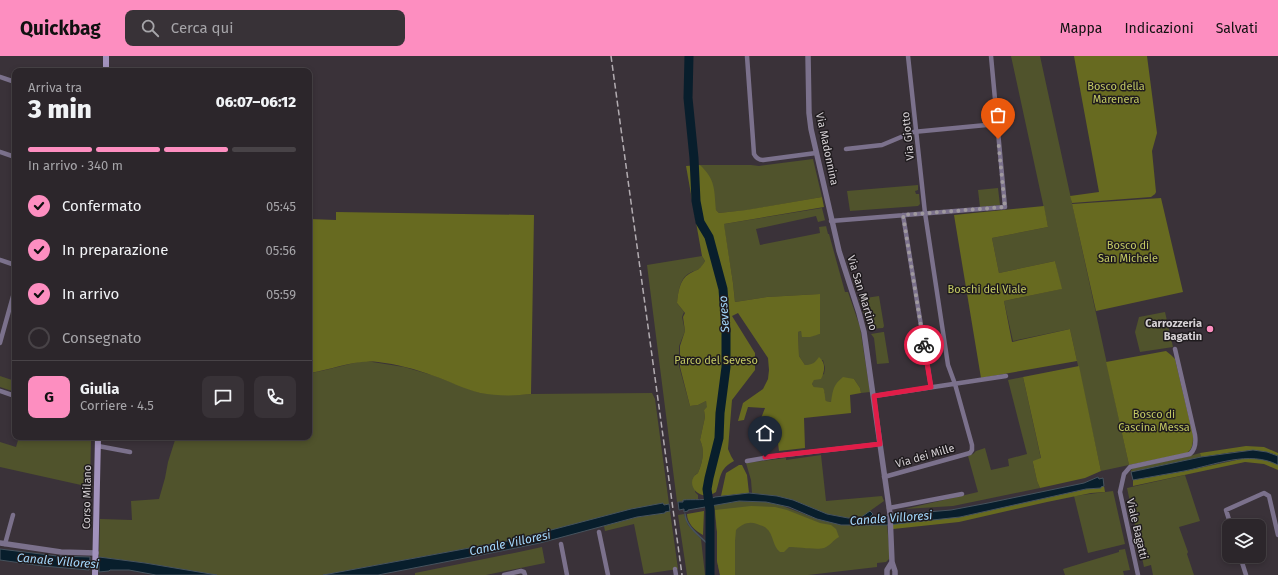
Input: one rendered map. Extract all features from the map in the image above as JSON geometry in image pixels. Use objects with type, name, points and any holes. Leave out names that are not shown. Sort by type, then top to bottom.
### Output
[{"type":"main road","points":[[106,56],[106,68]]},
{"type":"main road","name":"Corso Milano","points":[[95,573],[98,440]]},
{"type":"street","points":[[747,56],[754,154],[758,159],[763,160],[816,153]]},
{"type":"street","name":"Via Madonnina","points":[[808,56],[808,113],[832,221]]},
{"type":"street","name":"Via Giotto","points":[[908,56],[925,213],[948,365],[955,384],[972,446],[970,453]]},
{"type":"street","points":[[832,221],[1005,207],[991,56]]},
{"type":"street","points":[[0,77],[12,81]]},
{"type":"street","points":[[846,149],[882,145],[916,131],[997,124]]},
{"type":"street","points":[[0,152],[12,156]]},
{"type":"street","points":[[903,215],[931,387]]},
{"type":"street","name":"Via San Martino","points":[[832,221],[846,276],[862,323],[874,396],[891,525],[892,562],[895,575]]},
{"type":"street","points":[[0,260],[12,264]]},
{"type":"street","points":[[0,343],[12,300]]},
{"type":"street","name":"Viale Bagatti","points":[[1138,575],[1120,492],[1124,474],[1130,467],[1190,454],[1196,445],[1195,434],[1175,349]]},
{"type":"street","points":[[874,396],[1006,376]]},
{"type":"street","points":[[0,391],[12,395]]},
{"type":"street","points":[[747,461],[776,456],[880,444]]},
{"type":"street","points":[[98,446],[130,452]]},
{"type":"street","name":"Via dei Mille","points":[[884,477],[970,453]]},
{"type":"street","points":[[1229,519],[1226,510],[1264,493],[1269,496],[1278,535]]},
{"type":"street","points":[[889,511],[962,494]]},
{"type":"street","points":[[12,515],[3,544],[96,555]]},
{"type":"street","points":[[600,532],[608,575]]},
{"type":"street","points":[[561,544],[567,575]]},
{"type":"street","name":"Via San Martino","points":[[887,575],[887,570],[892,562]]},
{"type":"street","points":[[1242,563],[1246,575]]},
{"type":"street","points":[[675,569],[676,575]]},
{"type":"street","points":[[504,575],[525,573]]},
{"type":"green space","points":[[1011,56],[1040,56],[1129,465],[1101,471],[1070,329],[1013,341],[1004,301],[1061,289],[1055,261],[999,273],[992,238],[1048,227]]},
{"type":"green space","name":"Bosco della Marenera","points":[[1074,56],[1147,56],[1157,133],[1152,151],[1156,192],[1151,197],[1072,203],[1070,196],[1099,192]]},
{"type":"green space","points":[[813,159],[822,197],[748,210],[719,213],[716,210],[700,165],[759,166]]},
{"type":"green space","name":"Parco del Seveso","points":[[700,165],[712,181],[716,210],[719,213],[822,197],[824,207],[724,224],[735,302],[767,297],[820,294],[820,334],[810,337],[802,337],[801,331],[798,332],[799,356],[805,365],[810,365],[819,357],[823,362],[824,370],[821,379],[814,380],[812,384],[814,387],[823,388],[826,401],[831,402],[834,388],[843,377],[854,379],[860,388],[861,393],[850,395],[851,413],[804,418],[805,448],[779,451],[776,427],[758,429],[765,408],[748,407],[744,420],[738,421],[743,403],[763,389],[768,379],[769,370],[768,358],[738,313],[732,316],[755,353],[755,370],[732,400],[728,449],[734,461],[723,470],[716,492],[710,495],[699,494],[695,490],[692,481],[698,473],[702,460],[703,452],[700,440],[705,417],[704,410],[707,407],[706,401],[698,405],[690,406],[680,367],[680,346],[685,331],[683,317],[685,313],[677,303],[683,280],[699,268],[705,261],[702,256],[686,166]]},
{"type":"green space","points":[[918,185],[918,190],[915,191],[916,194],[919,194],[920,204],[918,206],[850,211],[847,191]]},
{"type":"green space","points":[[998,188],[1000,205],[980,207],[978,190]]},
{"type":"green space","name":"Bosco di San Michele","points":[[1161,198],[1183,292],[1096,311],[1072,204]]},
{"type":"green space","name":"Boschi del Viale","points":[[1044,206],[1048,227],[992,238],[999,273],[1055,261],[1062,289],[1004,301],[1012,342],[1070,329],[1077,361],[981,378],[954,215]]},
{"type":"green space","points":[[822,208],[826,220],[818,222],[816,216],[756,229],[760,245],[820,233],[819,227],[826,226],[845,292],[848,292],[860,327],[870,392],[861,393],[860,388],[854,379],[831,402],[826,401],[824,397],[825,392],[814,387],[812,384],[814,379],[824,374],[825,368],[823,360],[811,365],[805,365],[799,356],[798,332],[801,331],[803,337],[820,334],[820,294],[767,297],[735,302],[724,226],[724,224]]},
{"type":"green space","points":[[336,212],[534,215],[531,394],[492,395],[480,393],[420,371],[399,365],[369,361],[352,363],[312,373],[312,219],[336,220]]},
{"type":"green space","points":[[702,256],[705,261],[703,265],[685,277],[681,283],[679,291],[677,303],[684,312],[682,317],[685,331],[679,346],[679,366],[690,406],[698,405],[706,401],[708,407],[704,410],[705,417],[700,440],[703,452],[702,460],[698,473],[695,475],[695,492],[698,495],[698,499],[677,502],[647,265]]},
{"type":"green space","points":[[879,296],[884,326],[883,328],[870,329],[859,299]]},
{"type":"green space","points":[[1165,312],[1173,347],[1140,352],[1135,332],[1139,317]]},
{"type":"green space","points":[[884,332],[889,363],[877,364],[874,338],[871,334]]},
{"type":"green space","name":"Bosco di Cascina Messa","points":[[1166,351],[1175,359],[1193,435],[1192,447],[1187,453],[1129,465],[1106,362]]},
{"type":"green space","points":[[366,361],[404,367],[432,375],[480,393],[518,395],[652,393],[655,399],[669,504],[513,540],[323,575],[217,575],[99,557],[100,519],[132,520],[131,501],[159,499],[175,440],[312,440],[312,373]]},
{"type":"green space","points":[[1079,366],[1101,471],[1085,478],[1040,488],[1033,461],[1041,458],[1023,377]]},
{"type":"green space","points":[[0,376],[12,380],[12,391],[0,387]]},
{"type":"green space","points":[[1023,377],[1041,459],[1033,463],[1040,488],[953,506],[905,509],[978,492],[968,456],[976,451],[985,448],[991,470],[1009,466],[1008,459],[1027,454],[1008,380]]},
{"type":"green space","points":[[18,440],[91,440],[90,487],[0,467],[0,442],[16,447]]},
{"type":"green space","points":[[1246,446],[1264,447],[1278,453],[1278,456],[1260,451],[1230,452],[1201,457],[1200,453]]},
{"type":"green space","points":[[1200,453],[1201,457],[1131,472],[1133,468]]},
{"type":"green space","points":[[821,455],[826,501],[882,496],[884,501],[860,518],[848,518],[827,514],[793,500],[777,496],[752,493],[751,480],[746,463],[786,458],[786,460]]},
{"type":"green space","points":[[1246,458],[1270,461],[1278,465],[1278,470],[1264,464],[1245,462],[1133,486],[1133,480]]},
{"type":"green space","points":[[739,465],[742,465],[747,475],[749,493],[721,496],[726,473]]},
{"type":"green space","points":[[1185,475],[1200,521],[1179,527],[1194,575],[1153,575],[1151,565],[1144,567],[1127,488]]},
{"type":"green space","points":[[1104,486],[1105,492],[1091,493],[1047,502],[959,522],[893,529],[893,523],[960,517]]},
{"type":"green space","points":[[1113,491],[1125,544],[1088,553],[1074,496]]},
{"type":"green space","points":[[739,501],[766,502],[780,505],[817,519],[841,525],[887,525],[889,559],[886,562],[877,563],[877,567],[808,575],[720,575],[717,561],[717,532],[714,505]]},
{"type":"green space","points":[[751,506],[775,507],[820,523],[831,525],[836,529],[839,537],[828,546],[821,549],[789,547],[784,552],[780,552],[766,528],[754,523],[746,524],[736,530],[735,575],[720,575],[717,561],[715,510]]},
{"type":"green space","points":[[670,511],[678,569],[644,574],[634,524],[605,531],[604,526],[637,517]]},
{"type":"green space","points":[[704,511],[703,535],[688,521],[687,514]]},
{"type":"green space","points":[[684,514],[688,525],[701,539],[705,575],[687,575],[678,515]]},
{"type":"green space","points":[[542,547],[545,563],[486,575],[415,575],[415,573]]},
{"type":"green space","points":[[1125,549],[1130,570],[1123,571],[1124,575],[1065,575],[1063,569]]},
{"type":"water","points":[[1253,450],[1267,452],[1278,456],[1278,465],[1255,459],[1232,460],[1184,471],[1133,480],[1131,472],[1201,457]]},
{"type":"water","points":[[1098,477],[1099,479],[1103,478],[1104,486],[1101,488],[1086,489],[960,517],[887,525],[841,525],[817,519],[789,507],[766,502],[739,501],[684,512],[684,509],[679,510],[678,502],[683,502],[683,500],[708,499],[749,493],[777,496],[793,500],[827,514],[848,518],[860,518],[870,511],[873,514],[870,517],[951,510],[1084,483]]},
{"type":"water","name":"Canale Villoresi","points":[[663,503],[664,505],[669,504],[670,511],[637,517],[540,543],[378,575],[323,575],[513,540],[631,509]]},
{"type":"water","name":"Canale Villoresi","points":[[0,549],[57,556],[90,557],[89,570],[0,560]]},
{"type":"water","name":"Canale Villoresi","points":[[99,557],[217,575],[156,575],[129,570],[110,570],[99,572]]},
{"type":"waterway","name":"Seveso","points":[[689,56],[688,98],[694,158],[696,201],[700,222],[709,237],[723,289],[726,331],[726,367],[720,413],[719,438],[707,489],[710,510],[710,575]]},
{"type":"waterway","points":[[685,514],[691,527],[709,545]]},
{"type":"railway","points":[[611,56],[682,575]]},
{"type":"way so far","points":[[924,345],[903,215],[1005,207],[998,139]]},
{"type":"place","name":"Carrozzeria Bagatin","points":[[1210,329]]},
{"type":"route","points":[[765,457],[880,444],[874,396],[931,387],[924,345]]}]
